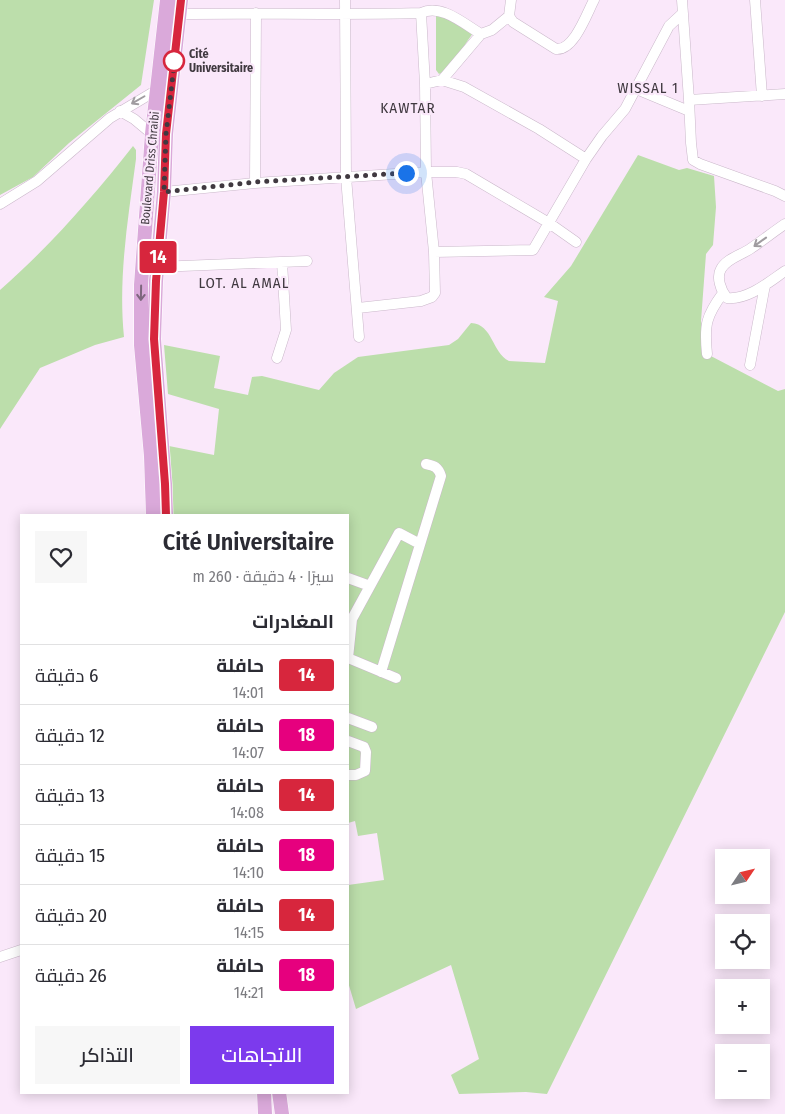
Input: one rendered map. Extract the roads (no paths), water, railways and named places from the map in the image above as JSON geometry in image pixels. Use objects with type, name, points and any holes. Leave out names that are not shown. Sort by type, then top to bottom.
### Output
[{"type":"main road","name":"Boulevard Driss Chraibi","points":[[157,456],[141,345],[144,244],[152,134],[167,0]]},
{"type":"main road","name":"Boulevard Driss Chraibi","points":[[166,514],[159,484],[157,456],[154,339],[166,134],[180,0]]},
{"type":"main road","name":"Boulevard Driss Chraibi","points":[[153,514],[159,484]]},
{"type":"main road","points":[[264,1094],[265,1114]]},
{"type":"main road","points":[[279,1094],[282,1114]]},
{"type":"street","points":[[345,0],[346,177],[359,337]]},
{"type":"street","points":[[442,80],[481,34],[492,30],[509,16],[511,0]]},
{"type":"street","points":[[509,16],[520,27],[556,49],[561,50],[575,37],[594,0]]},
{"type":"street","points":[[682,0],[693,160],[775,190],[785,196]]},
{"type":"street","points":[[755,0],[762,96]]},
{"type":"street","points":[[179,14],[421,13],[434,9],[481,34]]},
{"type":"street","points":[[255,182],[256,13]]},
{"type":"street","points":[[358,308],[421,301],[432,297],[435,293],[434,252],[426,172],[425,84],[421,13]]},
{"type":"street","points":[[434,252],[534,250],[586,159],[602,136],[625,109],[669,26],[683,13]]},
{"type":"street","points":[[425,84],[442,80],[464,87],[586,159]]},
{"type":"street","points":[[636,89],[689,111]]},
{"type":"street","points":[[0,204],[37,181],[84,139],[120,111],[157,90]]},
{"type":"street","points":[[689,100],[785,94]]},
{"type":"street","points":[[120,111],[134,119],[152,134]]},
{"type":"street","points":[[164,192],[255,182],[426,172],[466,174],[576,242]]},
{"type":"street","points":[[785,224],[751,249],[725,264],[718,275],[723,293],[727,298],[733,298],[765,285],[785,271]]},
{"type":"street","points":[[157,267],[307,261]]},
{"type":"street","points":[[277,358],[286,330],[282,262]]},
{"type":"street","points":[[750,365],[765,285]]},
{"type":"street","points":[[707,354],[705,332],[711,309],[723,293]]},
{"type":"street","points":[[380,672],[441,476],[439,469],[426,464]]},
{"type":"street","points":[[349,648],[352,618],[398,532],[420,544]]},
{"type":"street","points":[[349,578],[370,586]]},
{"type":"street","points":[[349,658],[396,678]]},
{"type":"street","points":[[349,718],[372,727]]},
{"type":"street","points":[[349,741],[364,747],[366,752],[365,771],[356,776],[349,775]]},
{"type":"street","points":[[0,957],[20,950]]},
{"type":"place","name":"Cité Universitaire","points":[[174,61]]},
{"type":"district","name":"WISSAL 1","points":[[648,88]]},
{"type":"district","name":"KAWTAR","points":[[408,108]]},
{"type":"district","name":"LOT. AL AMAL","points":[[244,283]]}]
